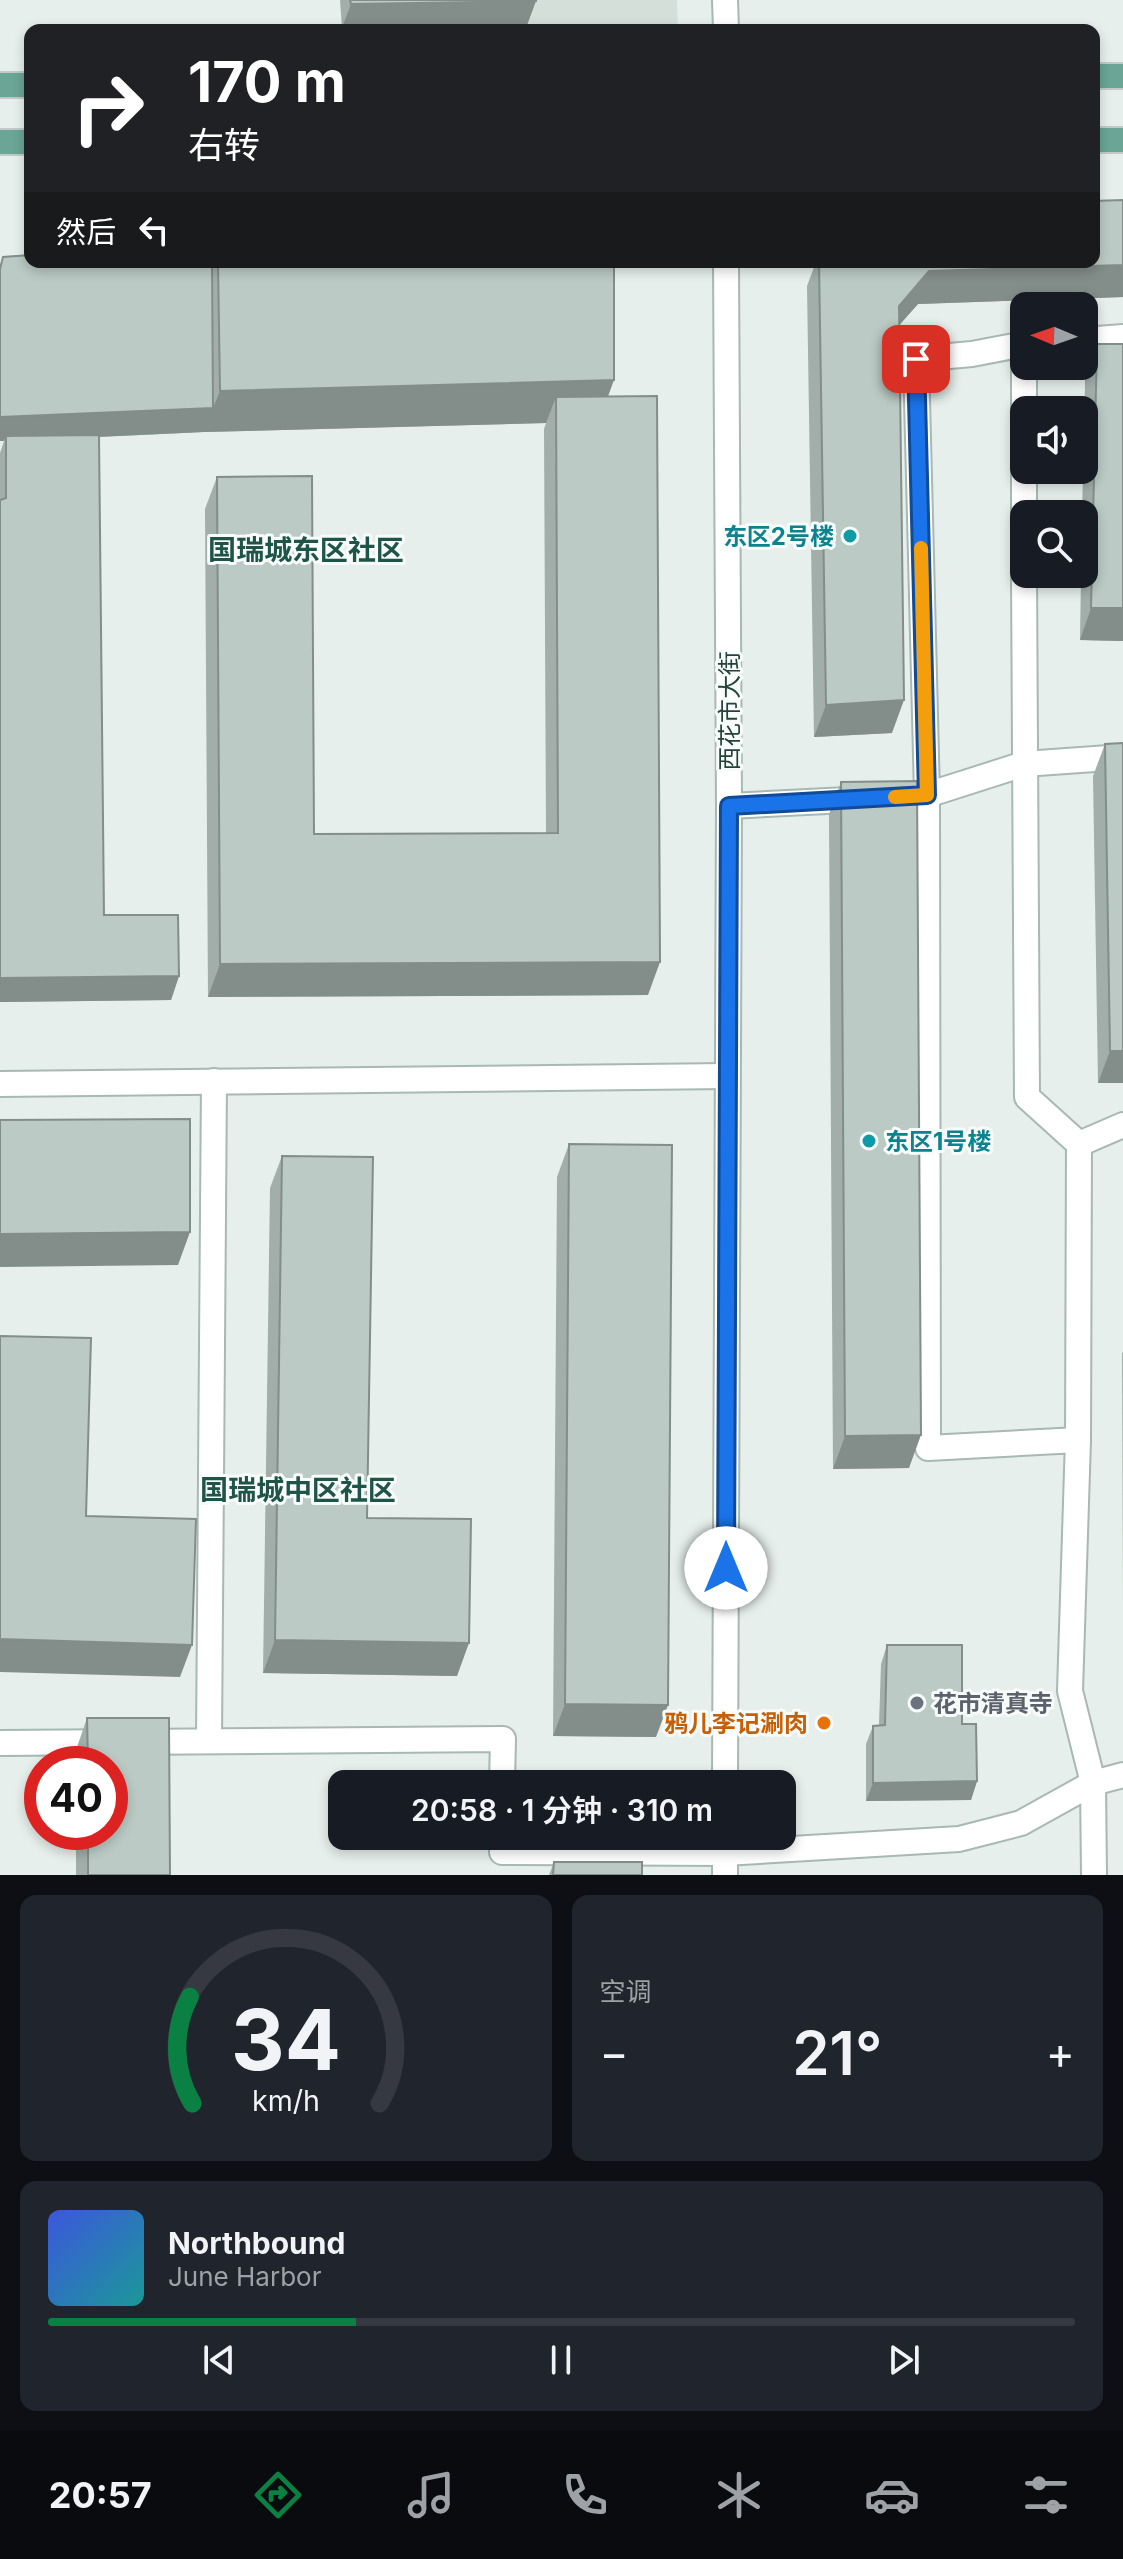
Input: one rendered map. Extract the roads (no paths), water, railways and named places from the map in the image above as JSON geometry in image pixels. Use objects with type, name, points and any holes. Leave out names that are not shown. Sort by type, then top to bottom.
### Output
[{"type":"main road","points":[[1100,76],[1123,76]]},
{"type":"main road","points":[[0,85],[24,85]]},
{"type":"main road","points":[[1100,140],[1123,140]]},
{"type":"main road","points":[[0,142],[24,142]]},
{"type":"street","points":[[725,0],[726,24]]},
{"type":"street","name":"西花市大街","points":[[725,1770],[729,806],[726,268]]},
{"type":"street","points":[[1098,339],[1123,337]]},
{"type":"street","points":[[1010,347],[916,359],[927,795],[928,1448],[1078,1440]]},
{"type":"street","points":[[1024,588],[1027,1097],[1079,1144],[1078,1440],[1070,1691],[1093,1783],[1094,1875]]},
{"type":"street","points":[[729,806],[927,795],[1024,764],[1123,757]]},
{"type":"street","points":[[0,1084],[727,1076]]},
{"type":"street","points":[[209,1741],[214,1081]]},
{"type":"street","points":[[1079,1144],[1123,1125]]},
{"type":"street","points":[[0,1743],[503,1739],[502,1770]]},
{"type":"street","points":[[502,1854],[725,1855],[959,1839],[1021,1823],[1093,1783],[1123,1775]]},
{"type":"place","name":"东区2号楼","points":[[850,536]]},
{"type":"place","name":"东区1号楼","points":[[869,1141]]},
{"type":"place","name":"花市清真寺","points":[[917,1703]]},
{"type":"place","name":"鸦儿李记涮肉","points":[[824,1723]]},
{"type":"district","name":"国瑞城东区社区","points":[[306,550]]},
{"type":"district","name":"国瑞城中区社区","points":[[298,1490]]}]
